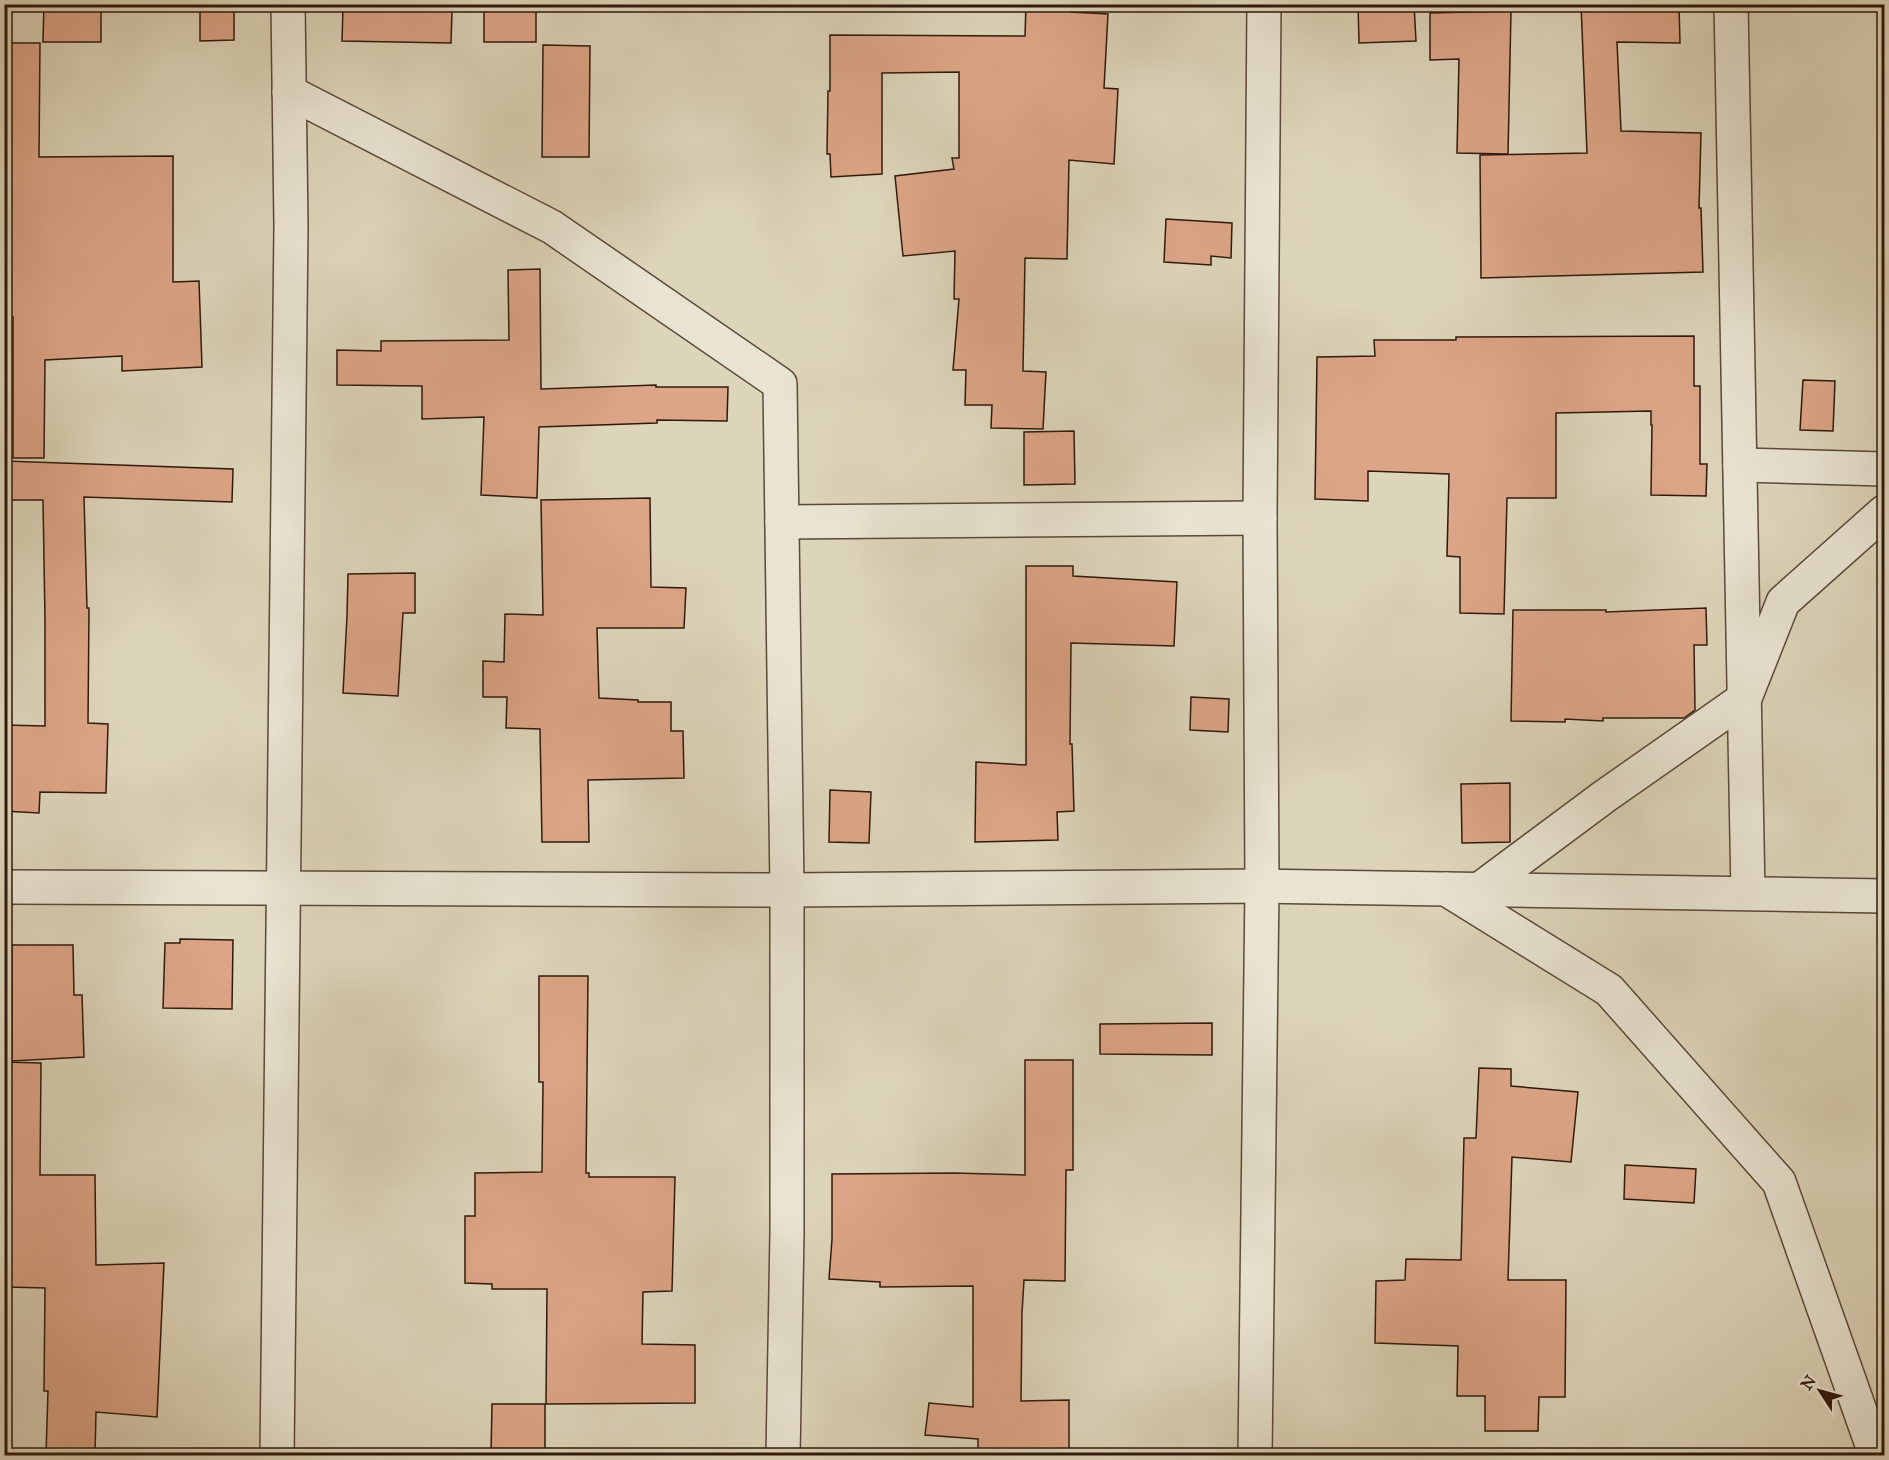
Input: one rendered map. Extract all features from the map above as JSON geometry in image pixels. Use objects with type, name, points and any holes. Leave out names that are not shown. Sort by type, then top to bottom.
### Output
[{"type":"street","points":[[277,1455],[291,226],[288,4]]},
{"type":"street","points":[[1255,1455],[1262,886],[1260,518],[1264,4]]},
{"type":"street","points":[[1731,4],[1748,893]]},
{"type":"street","points":[[289,92],[552,227],[780,384],[787,890],[787,1232],[783,1455]]},
{"type":"street","points":[[1740,465],[1884,469]]},
{"type":"street","points":[[1480,889],[1605,796],[1744,698],[1783,602],[1884,512]]},
{"type":"street","points":[[782,522],[1260,518]]},
{"type":"street","points":[[4,888],[787,890],[1262,886],[1884,896]]},
{"type":"street","points":[[1444,888],[1609,990],[1779,1182],[1876,1455]]},
{"type":"building","points":[[44,4],[101,4],[101,42],[43,42]]},
{"type":"building","points":[[484,4],[536,4],[536,42],[484,42]]},
{"type":"building","points":[[1026,4],[1072,4],[1071,12],[1108,14],[1104,88],[1118,89],[1114,164],[1069,160],[1067,259],[1025,258],[1023,371],[1046,372],[1043,429],[991,428],[992,405],[965,405],[966,370],[953,370],[959,299],[954,299],[955,251],[903,256],[895,176],[954,169],[952,158],[959,158],[959,72],[882,73],[882,174],[831,177],[830,154],[827,154],[830,35],[1025,36]]},
{"type":"building","points":[[1358,4],[1414,4],[1416,41],[1359,43]]},
{"type":"building","points":[[1581,4],[1679,4],[1680,43],[1617,42],[1621,131],[1701,133],[1699,208],[1701,208],[1703,272],[1481,278],[1480,155],[1587,153]]},
{"type":"building","points":[[234,8],[234,40],[200,41],[200,9]]},
{"type":"building","points":[[343,8],[452,11],[451,43],[342,41]]},
{"type":"building","points":[[1511,11],[1508,154],[1457,153],[1459,59],[1430,60],[1430,13]]},
{"type":"building","points":[[4,43],[40,43],[39,157],[173,156],[173,282],[199,281],[202,367],[122,371],[122,356],[45,360],[44,458],[13,458],[13,317],[4,318]]},
{"type":"building","points":[[543,45],[590,46],[589,157],[542,157]]},
{"type":"building","points":[[1166,219],[1232,223],[1231,258],[1211,256],[1211,265],[1164,262]]},
{"type":"building","points":[[540,269],[541,389],[656,385],[656,387],[728,387],[727,421],[657,420],[657,423],[539,427],[537,498],[481,495],[484,417],[422,419],[422,386],[337,385],[337,350],[381,351],[381,341],[509,340],[508,270]]},
{"type":"building","points":[[1694,336],[1694,386],[1700,386],[1700,464],[1707,464],[1706,496],[1651,495],[1651,411],[1556,413],[1556,498],[1507,498],[1504,614],[1460,613],[1460,557],[1447,556],[1449,474],[1368,471],[1368,501],[1315,499],[1317,357],[1375,356],[1374,340],[1456,340],[1456,337]]},
{"type":"building","points":[[1803,380],[1835,381],[1833,431],[1800,430]]},
{"type":"building","points":[[1074,431],[1075,484],[1024,485],[1024,432]]},
{"type":"building","points":[[4,461],[233,469],[232,502],[84,497],[87,608],[89,608],[88,723],[108,724],[106,793],[40,792],[39,813],[4,811],[4,725],[45,726],[43,500],[4,500]]},
{"type":"building","points":[[650,498],[651,587],[686,588],[684,628],[597,628],[599,698],[638,700],[638,702],[671,702],[671,731],[683,731],[684,778],[588,780],[589,842],[542,842],[540,729],[506,728],[507,697],[483,697],[483,661],[504,662],[505,614],[543,615],[541,500]]},
{"type":"building","points":[[1026,566],[1073,566],[1073,576],[1177,582],[1174,646],[1071,643],[1070,744],[1072,744],[1074,811],[1057,812],[1058,840],[975,842],[976,762],[1026,765]]},
{"type":"building","points":[[415,573],[415,613],[403,613],[398,696],[343,693],[348,574]]},
{"type":"building","points":[[1706,608],[1707,645],[1694,645],[1695,710],[1684,718],[1603,718],[1603,721],[1565,719],[1565,722],[1511,721],[1513,610],[1606,610],[1606,612]]},
{"type":"building","points":[[1191,697],[1229,699],[1228,732],[1190,730]]},
{"type":"building","points":[[1510,783],[1510,842],[1462,843],[1461,784]]},
{"type":"building","points":[[830,790],[871,792],[869,843],[829,842]]},
{"type":"building","points":[[180,939],[233,940],[232,1009],[163,1008],[165,943],[180,943]]},
{"type":"building","points":[[12,945],[73,945],[74,995],[82,995],[84,1057],[12,1061]]},
{"type":"building","points":[[539,976],[588,976],[586,1173],[589,1173],[589,1177],[675,1177],[672,1291],[643,1292],[642,1344],[695,1345],[695,1403],[546,1404],[547,1289],[492,1289],[492,1284],[465,1283],[465,1216],[475,1216],[475,1173],[542,1172],[543,1082],[539,1082]]},
{"type":"building","points":[[1212,1023],[1212,1055],[1100,1054],[1100,1024]]},
{"type":"building","points":[[1025,1060],[1073,1060],[1073,1170],[1066,1170],[1065,1281],[1024,1280],[1021,1401],[1069,1400],[1069,1455],[978,1455],[978,1439],[925,1435],[929,1403],[973,1407],[973,1286],[880,1287],[880,1282],[829,1279],[832,1239],[832,1174],[1025,1175]]},
{"type":"building","points":[[4,1062],[41,1063],[40,1175],[95,1175],[96,1265],[164,1263],[157,1417],[96,1412],[95,1455],[46,1455],[48,1391],[44,1391],[45,1288],[8,1287],[8,1241],[4,1241]]},
{"type":"building","points":[[1479,1068],[1511,1069],[1511,1086],[1578,1092],[1571,1162],[1512,1157],[1508,1280],[1566,1280],[1565,1397],[1539,1397],[1538,1431],[1485,1431],[1485,1396],[1457,1396],[1458,1346],[1375,1343],[1376,1281],[1405,1280],[1406,1259],[1461,1260],[1464,1138],[1476,1138]]},
{"type":"building","points":[[1625,1165],[1696,1169],[1694,1203],[1624,1199]]},
{"type":"building","points":[[492,1404],[545,1404],[545,1455],[491,1455]]}]
